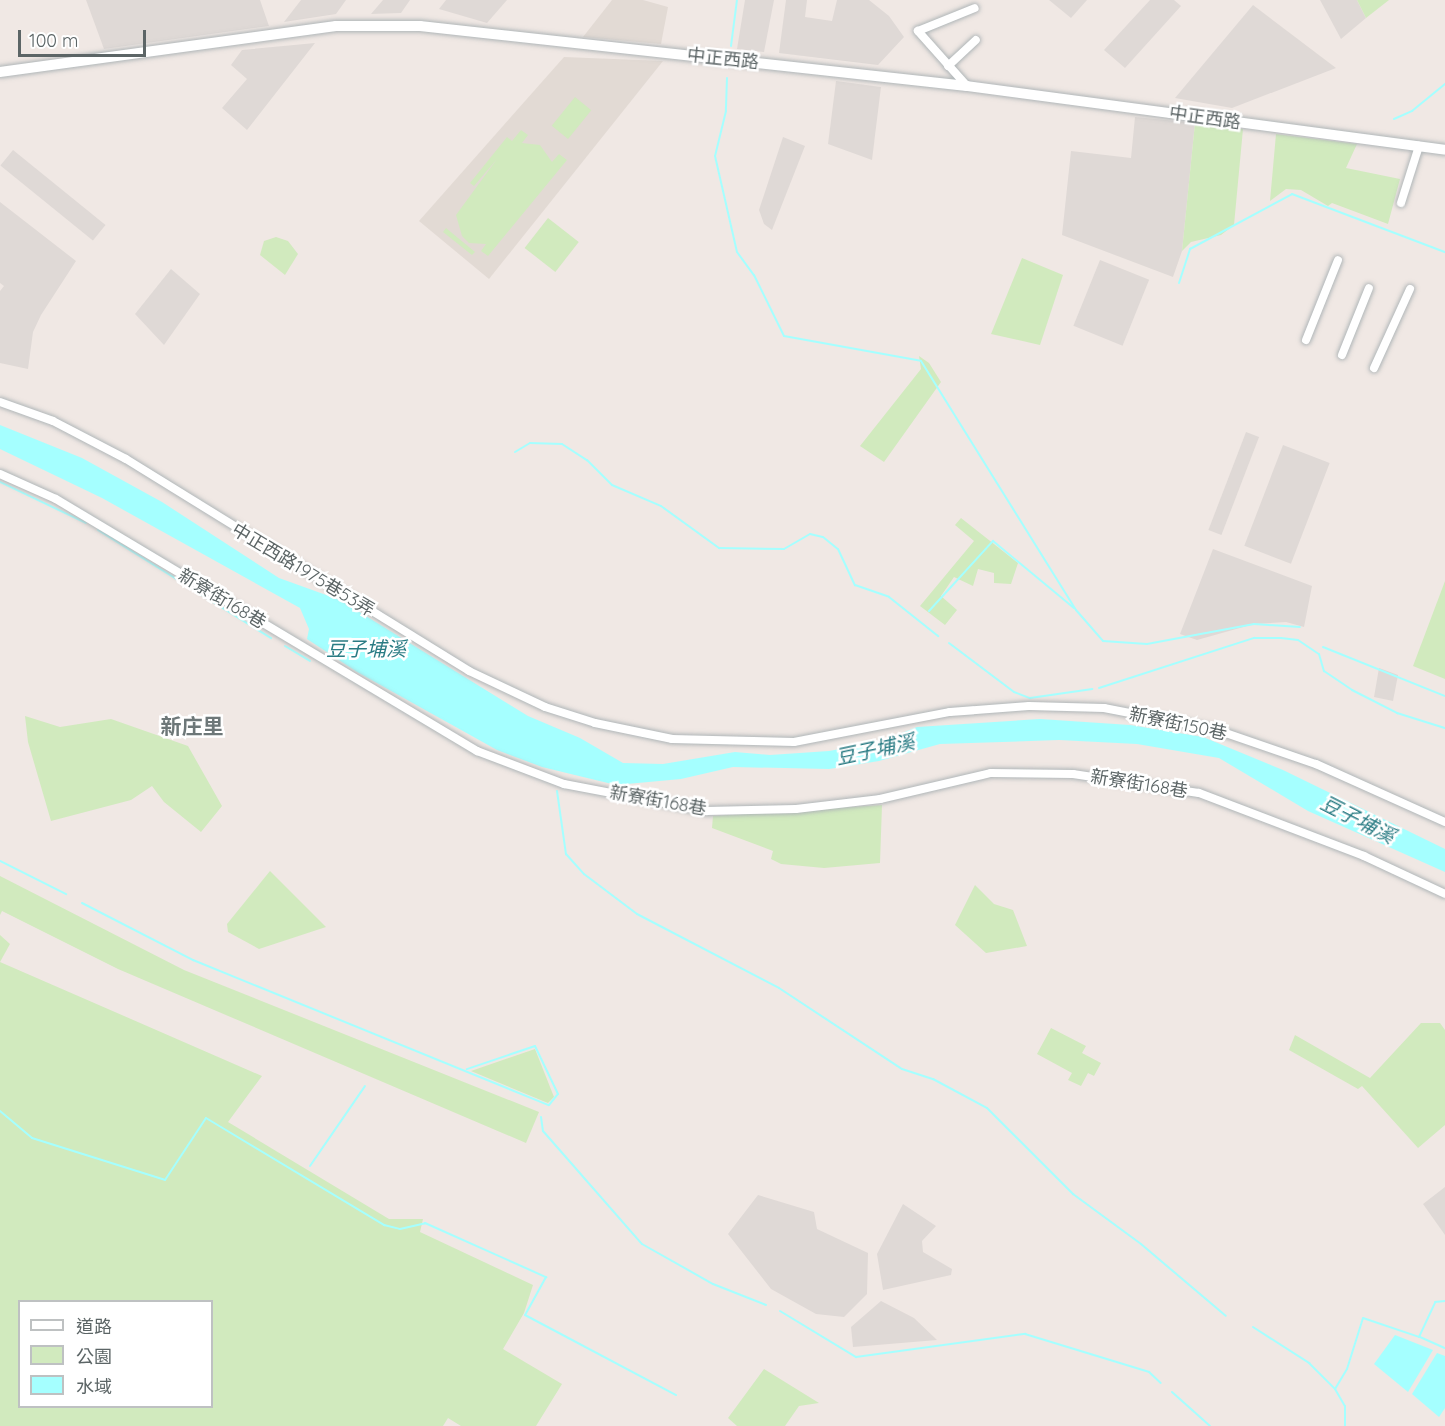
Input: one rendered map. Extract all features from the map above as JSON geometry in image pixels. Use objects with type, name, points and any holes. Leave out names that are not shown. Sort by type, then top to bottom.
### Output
[{"type":"main road","name":"中正西路","points":[[0,72],[336,26],[420,26],[967,86],[1445,150]]},
{"type":"street","points":[[967,86],[918,30],[975,8]]},
{"type":"street","points":[[948,66],[976,40]]},
{"type":"street","points":[[1401,203],[1419,146]]},
{"type":"street","points":[[1306,340],[1338,260]]},
{"type":"street","points":[[1342,355],[1369,288]]},
{"type":"street","points":[[1374,368],[1410,289]]},
{"type":"street","name":"中正西路1975巷53弄","points":[[0,402],[89,439],[460,666],[544,707],[646,736],[724,743],[794,742],[895,722]]},
{"type":"street","name":"新寮街168巷","points":[[0,474],[56,499],[477,751],[564,784],[706,811],[796,809],[880,799],[991,773],[1073,774],[1199,793],[1364,856],[1445,894]]},
{"type":"street","name":"新寮街150巷","points":[[895,722],[950,712],[1029,706],[1104,708],[1217,730],[1316,764],[1445,822]]},
{"type":"shaded area","points":[[86,0],[260,0],[269,26],[104,49]]},
{"type":"shaded area","points":[[301,0],[346,0],[336,14],[284,22]]},
{"type":"shaded area","points":[[383,0],[410,0],[401,13],[371,14]]},
{"type":"shaded area","points":[[446,0],[507,0],[487,23],[439,9]]},
{"type":"shaded area","points":[[612,0],[643,0],[668,7],[661,44],[583,37]]},
{"type":"shaded area","points":[[745,0],[774,0],[764,52],[737,49]]},
{"type":"shaded area","points":[[786,0],[807,0],[805,17],[832,21],[837,0],[869,0],[889,16],[904,37],[878,65],[779,53]]},
{"type":"shaded area","points":[[1049,0],[1087,0],[1071,18]]},
{"type":"shaded area","points":[[1150,0],[1174,0],[1181,6],[1125,68],[1104,50]]},
{"type":"shaded area","points":[[1320,0],[1357,0],[1366,18],[1341,39]]},
{"type":"shaded area","points":[[1253,5],[1336,68],[1232,108],[1175,98]]},
{"type":"shaded area","points":[[315,43],[247,130],[222,108],[247,79],[231,65],[242,50]]},
{"type":"shaded area","points":[[564,57],[663,61],[489,279],[419,221]]},
{"type":"shaded area","points":[[836,81],[881,87],[872,160],[828,144]]},
{"type":"shaded area","points":[[1135,117],[1195,123],[1182,251],[1173,277],[1062,235],[1071,151],[1131,158]]},
{"type":"shaded area","points":[[783,137],[805,146],[772,230],[764,224],[759,210]]},
{"type":"shaded area","points":[[13,150],[105,225],[93,240],[0,166]]},
{"type":"shaded area","points":[[0,202],[76,261],[41,315],[33,332],[28,369],[0,363],[0,291],[4,286],[0,283]]},
{"type":"shaded area","points":[[1100,260],[1149,280],[1123,346],[1073,326]]},
{"type":"shaded area","points":[[171,269],[200,294],[164,345],[135,314]]},
{"type":"shaded area","points":[[1246,432],[1259,437],[1221,535],[1208,530]]},
{"type":"shaded area","points":[[1283,445],[1330,463],[1291,564],[1244,546]]},
{"type":"shaded area","points":[[1213,549],[1312,586],[1304,627],[1286,622],[1254,624],[1197,640],[1180,634]]},
{"type":"shaded area","points":[[1379,668],[1398,675],[1393,701],[1374,697]]},
{"type":"shaded area","points":[[1445,1187],[1445,1235],[1423,1204]]},
{"type":"shaded area","points":[[758,1195],[814,1212],[817,1229],[868,1253],[867,1294],[844,1317],[816,1314],[771,1289],[728,1234]]},
{"type":"shaded area","points":[[903,1204],[936,1226],[922,1241],[923,1252],[952,1269],[951,1275],[883,1290],[877,1254]]},
{"type":"shaded area","points":[[881,1301],[914,1318],[937,1340],[853,1347],[851,1327]]},
{"type":"green space","points":[[1357,0],[1389,0],[1366,18]]},
{"type":"green space","points":[[575,97],[591,110],[568,139],[552,126]]},
{"type":"green space","points":[[1195,123],[1243,129],[1234,225],[1221,235],[1191,242],[1182,251]]},
{"type":"green space","points":[[521,130],[528,135],[522,143],[540,145],[552,162],[559,154],[567,160],[488,256],[481,251],[486,244],[469,243],[462,236],[456,215],[497,159],[474,186],[470,183],[507,137],[512,141]]},
{"type":"green space","points":[[1276,134],[1357,144],[1346,168],[1400,179],[1388,224],[1332,203],[1328,206],[1301,190],[1286,189],[1270,201]]},
{"type":"green space","points":[[548,218],[579,242],[555,272],[525,248]]},
{"type":"green space","points":[[446,228],[475,252],[472,255],[443,232]]},
{"type":"green space","points":[[276,237],[288,241],[298,254],[285,275],[260,255],[264,241]]},
{"type":"green space","points":[[1022,258],[1063,275],[1040,345],[991,334]]},
{"type":"green space","points":[[919,356],[929,363],[941,382],[884,462],[860,446],[921,369]]},
{"type":"green space","points":[[961,518],[1018,563],[1011,584],[994,583],[994,573],[978,569],[973,586],[954,577],[941,596],[957,610],[945,625],[920,606],[974,541],[955,525]]},
{"type":"green space","points":[[1445,581],[1445,679],[1413,666]]},
{"type":"green space","points":[[25,716],[60,727],[111,719],[188,746],[222,806],[201,832],[164,802],[152,786],[131,800],[51,821],[28,742]]},
{"type":"green space","points":[[882,805],[880,863],[824,868],[781,864],[771,859],[773,851],[712,828],[713,816]]},
{"type":"green space","points":[[270,871],[326,927],[259,949],[228,932],[227,924]]},
{"type":"green space","points":[[0,876],[184,970],[539,1112],[526,1143],[118,969],[2,911],[0,915]]},
{"type":"green space","points":[[975,885],[994,904],[1013,910],[1027,946],[986,953],[955,925]]},
{"type":"green space","points":[[0,935],[10,944],[0,962]]},
{"type":"green space","points":[[0,962],[262,1076],[228,1122],[389,1219],[423,1219],[420,1232],[533,1285],[524,1313],[503,1349],[562,1384],[536,1426],[461,1426],[448,1418],[443,1426],[0,1426]]},
{"type":"green space","points":[[1421,1023],[1440,1023],[1445,1030],[1445,1125],[1418,1148],[1362,1086],[1358,1089],[1289,1050],[1295,1035],[1370,1078]]},
{"type":"green space","points":[[1051,1028],[1086,1046],[1082,1053],[1101,1063],[1094,1076],[1088,1073],[1081,1086],[1068,1080],[1072,1073],[1037,1054]]},
{"type":"green space","points":[[535,1049],[554,1097],[548,1103],[471,1071]]},
{"type":"green space","points":[[764,1369],[819,1403],[799,1406],[785,1426],[737,1426],[728,1418]]},
{"type":"water","name":"豆子埔溪","points":[[0,425],[82,458],[162,502],[279,578],[340,600],[528,716],[580,738],[623,763],[663,764],[735,752],[770,755],[829,751],[879,742],[917,727],[1040,719],[1130,725],[1203,737],[1283,770],[1445,849],[1445,872],[1308,811],[1219,758],[1137,744],[1059,740],[940,744],[879,761],[829,769],[733,767],[681,779],[616,785],[542,767],[497,750],[357,672],[307,639],[309,629],[300,608],[102,498],[0,449]]},
{"type":"water","points":[[1395,1335],[1433,1350],[1408,1392],[1374,1364]]},
{"type":"water","points":[[1437,1353],[1445,1356],[1445,1408],[1439,1417],[1412,1394]]},
{"type":"waterway","points":[[731,46],[737,0]]},
{"type":"waterway","points":[[727,78],[726,111],[715,156],[737,252],[754,275],[784,336],[921,361],[1076,610],[1103,641],[1147,644],[1254,624],[1300,627]]},
{"type":"waterway","points":[[1394,119],[1412,111],[1445,84]]},
{"type":"waterway","points":[[1179,283],[1190,249],[1292,194],[1445,252]]},
{"type":"waterway","points":[[515,452],[530,443],[562,444],[587,460],[612,485],[661,506],[719,548],[784,549],[810,534],[823,537],[838,549],[855,585],[889,597],[938,636]]},
{"type":"waterway","points":[[0,482],[86,523]]},
{"type":"waterway","points":[[98,530],[271,638]]},
{"type":"waterway","points":[[929,611],[993,541],[1074,608]]},
{"type":"waterway","points":[[1099,688],[1254,638],[1281,638],[1298,640],[1319,654],[1324,671],[1352,690],[1397,713],[1445,728]]},
{"type":"waterway","points":[[949,643],[1014,692],[1030,698],[1092,689]]},
{"type":"waterway","points":[[285,646],[310,661]]},
{"type":"waterway","points":[[1323,647],[1445,696]]},
{"type":"waterway","points":[[557,791],[566,854],[584,874],[637,914],[779,988],[902,1069],[933,1079],[987,1108],[1073,1194],[1141,1244],[1226,1316]]},
{"type":"waterway","points":[[0,861],[66,894]]},
{"type":"waterway","points":[[82,903],[193,960],[549,1105],[558,1094],[535,1046],[467,1069]]},
{"type":"waterway","points":[[310,1166],[365,1086]]},
{"type":"waterway","points":[[0,1111],[32,1138],[165,1180],[206,1118],[384,1225],[400,1229],[425,1223],[546,1277],[525,1315],[676,1395]]},
{"type":"waterway","points":[[541,1117],[543,1131],[642,1244],[713,1284],[766,1305]]},
{"type":"waterway","points":[[1335,1389],[1347,1369],[1363,1318],[1419,1337],[1435,1302],[1445,1301]]},
{"type":"waterway","points":[[780,1311],[856,1357],[1025,1334],[1149,1372],[1161,1383]]},
{"type":"waterway","points":[[1253,1327],[1309,1363],[1335,1389],[1345,1406],[1345,1426]]},
{"type":"waterway","points":[[1420,1337],[1445,1348]]},
{"type":"waterway","points":[[1172,1392],[1210,1426]]},
{"type":"district","name":"新庄里","points":[[192,726]]}]
